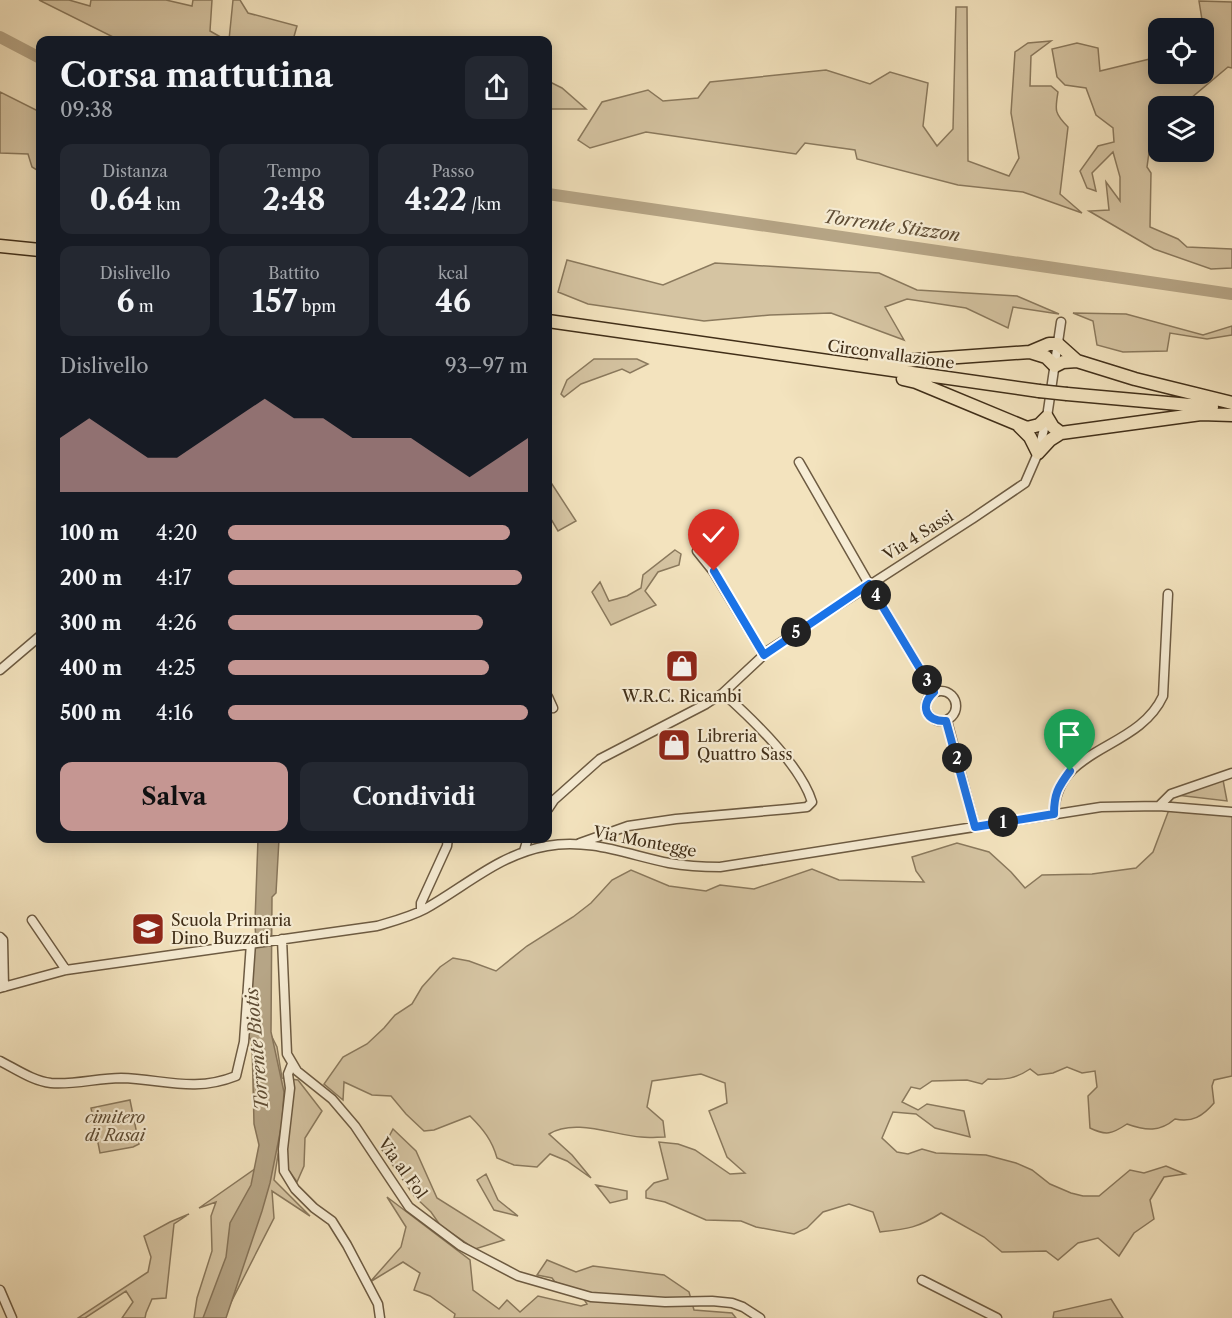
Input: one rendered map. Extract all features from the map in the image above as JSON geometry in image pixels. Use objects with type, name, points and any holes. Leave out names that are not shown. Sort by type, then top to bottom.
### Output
[{"type":"highway","points":[[0,246],[36,250]]},
{"type":"highway","name":"Circonvallazione","points":[[552,322],[1040,391],[1232,409]]},
{"type":"highway","points":[[826,362],[839,357],[889,362],[1030,352],[1049,344],[1058,344],[1077,361]]},
{"type":"highway","points":[[1030,352],[1046,357],[1055,366],[1063,362],[1077,361],[1135,379],[1232,403]]},
{"type":"highway","points":[[826,362],[829,365],[916,382],[1018,425],[1034,427],[1040,425],[1047,417],[1053,427],[1061,433]]},
{"type":"highway","points":[[1018,425],[1030,437],[1038,453],[1050,440],[1061,433],[1201,414],[1232,416]]},
{"type":"street","name":"Via 4 Sassi","points":[[552,803],[600,759],[723,693],[764,655],[1025,483],[1038,453],[1047,417],[1061,322]]},
{"type":"street","points":[[799,462],[934,692]]},
{"type":"street","points":[[697,551],[714,571],[764,655]]},
{"type":"street","points":[[1054,814],[1054,798],[1059,786],[1070,771],[1085,759],[1138,728],[1157,710],[1163,696],[1168,594]]},
{"type":"street","points":[[0,670],[36,639]]},
{"type":"street","points":[[934,692],[947,692],[956,700],[956,713],[946,721],[937,722],[929,716],[926,708],[927,698],[934,692]]},
{"type":"street","points":[[577,844],[628,826],[675,819],[807,807],[812,802],[797,772],[752,719],[723,693]]},
{"type":"street","points":[[946,721],[975,827]]},
{"type":"street","points":[[1159,806],[1171,794],[1232,773]]},
{"type":"street","name":"Via Montegge","points":[[2,987],[66,970],[377,926],[422,910],[500,861],[524,851],[549,845],[597,845],[670,863],[720,867],[1101,807],[1159,806],[1232,812]]},
{"type":"street","points":[[422,910],[421,903],[447,843]]},
{"type":"street","points":[[524,851],[526,843]]},
{"type":"street","points":[[32,920],[66,970]]},
{"type":"street","points":[[0,937],[3,940],[2,987]]},
{"type":"street","points":[[282,939],[287,1054],[292,1064],[288,1074],[290,1088],[283,1149],[284,1171],[295,1189],[314,1208],[332,1221],[378,1304],[380,1318]]},
{"type":"street","points":[[0,1061],[27,1076],[49,1083],[122,1078],[186,1086],[203,1085],[236,1076],[259,942]]},
{"type":"street","name":"Via al Fol","points":[[292,1064],[297,1071],[332,1099],[356,1126],[409,1207],[461,1246],[518,1276],[591,1297],[665,1302],[732,1303],[760,1318]]},
{"type":"street","points":[[922,1280],[997,1318]]},
{"type":"street","points":[[0,1290],[12,1318]]},
{"type":"green space","points":[[39,0],[69,0],[90,6],[91,0],[166,0],[192,6],[193,0],[212,0],[210,31],[219,36],[111,36]]},
{"type":"green space","points":[[233,0],[240,0],[248,13],[297,26],[294,36],[229,36]]},
{"type":"green space","points":[[1199,1],[1232,2],[1232,68],[1228,67],[1214,79],[1214,18],[1202,18]]},
{"type":"green space","points":[[956,7],[967,7],[968,161],[1009,176],[1019,158],[1011,113],[1015,52],[1028,43],[1051,41],[1031,56],[1030,86],[1051,86],[1058,92],[1057,111],[1068,127],[1060,194],[1082,213],[1023,192],[958,185],[857,159],[855,150],[805,143],[796,154],[646,132],[590,148],[578,140],[602,102],[648,90],[663,101],[698,98],[710,82],[826,70],[870,84],[890,72],[928,83],[923,126],[937,146],[953,129]]},
{"type":"green space","points":[[1077,43],[1098,48],[1100,71],[1148,59],[1148,84],[1208,84],[1194,96],[1148,96],[1147,167],[1151,173],[1150,227],[1178,239],[1187,247],[1232,249],[1232,268],[1211,269],[1154,249],[1089,211],[1109,210],[1106,182],[1120,201],[1120,177],[1113,152],[1092,173],[1096,191],[1087,188],[1080,171],[1098,146],[1114,142],[1113,128],[1096,115],[1086,88],[1065,85],[1057,77],[1052,49]]},
{"type":"green space","points":[[552,83],[562,88],[586,109],[552,109]]},
{"type":"green space","points":[[0,92],[36,110],[36,170],[32,167],[28,154],[0,153]]},
{"type":"green space","points":[[567,260],[663,285],[715,263],[879,273],[917,290],[1017,296],[1059,314],[1013,307],[1008,328],[966,308],[907,299],[885,307],[904,340],[831,313],[770,315],[704,321],[588,304],[558,292]]},
{"type":"green space","points":[[1073,313],[1126,314],[1203,335],[1232,326],[1232,335],[1207,339],[1170,333],[1167,351],[1123,352],[1097,345],[1093,321]]},
{"type":"green space","points":[[594,359],[637,359],[648,364],[630,373],[622,369],[581,384],[564,397],[561,394],[567,380]]},
{"type":"green space","points":[[552,484],[576,521],[558,531],[552,521]]},
{"type":"green space","points":[[675,550],[681,554],[679,565],[658,572],[645,591],[656,605],[611,625],[592,592],[600,582],[609,601],[627,596],[641,588],[643,575]]},
{"type":"green space","points":[[1223,780],[1227,801],[1176,795]]},
{"type":"green space","points":[[1170,807],[1232,813],[1232,1076],[1214,1080],[1212,1086],[1214,1103],[1206,1112],[1192,1119],[1175,1119],[1164,1126],[1152,1129],[1127,1124],[1113,1132],[1105,1133],[1090,1128],[1088,1096],[1097,1087],[1095,1071],[1082,1073],[1067,1067],[1053,1073],[1038,1075],[1030,1069],[1010,1078],[988,1079],[982,1084],[967,1080],[932,1081],[920,1089],[911,1087],[902,1102],[918,1110],[927,1104],[964,1111],[970,1137],[935,1128],[916,1114],[893,1112],[882,1138],[897,1152],[908,1154],[922,1149],[936,1153],[986,1155],[1016,1163],[1032,1170],[1050,1184],[1083,1196],[1099,1196],[1130,1170],[1144,1173],[1166,1166],[1185,1174],[1164,1177],[1150,1200],[1154,1219],[1134,1233],[1119,1256],[1098,1238],[1078,1243],[1058,1260],[1046,1251],[1002,1252],[984,1237],[941,1213],[912,1227],[880,1232],[873,1212],[849,1204],[823,1212],[807,1228],[794,1234],[756,1227],[741,1221],[706,1220],[665,1202],[646,1198],[646,1191],[654,1183],[668,1179],[659,1142],[678,1144],[695,1150],[730,1174],[745,1173],[727,1157],[709,1111],[727,1103],[725,1083],[701,1074],[652,1081],[647,1107],[663,1121],[665,1137],[630,1136],[582,1127],[559,1129],[549,1134],[572,1155],[591,1178],[567,1161],[550,1154],[537,1167],[514,1165],[497,1158],[486,1135],[470,1116],[434,1130],[424,1131],[391,1096],[372,1095],[344,1082],[343,1100],[324,1084],[343,1057],[367,1044],[395,1015],[412,1004],[422,987],[440,967],[453,958],[496,971],[527,946],[591,903],[612,880],[631,870],[669,886],[706,891],[720,885],[754,889],[812,869],[839,880],[924,882],[916,871],[912,857],[957,843],[989,852],[1025,888],[1042,875],[1092,874],[1136,868],[1153,852]]},
{"type":"green space","points":[[268,1029],[277,1047],[282,1078],[298,1080],[322,1111],[305,1138],[304,1166],[297,1182],[278,1155],[274,1180],[310,1216],[272,1191],[274,1218],[223,1318],[194,1318],[197,1298],[212,1251],[211,1216],[216,1202],[199,1208],[256,1168],[261,1140]]},
{"type":"green space","name":"cimitero di Rasai","points":[[130,1100],[139,1144],[100,1153],[91,1108]]},
{"type":"green space","points":[[393,1129],[416,1151],[437,1198],[504,1240],[475,1249],[440,1225],[431,1212],[415,1197],[382,1150]]},
{"type":"green space","points":[[486,1174],[498,1200],[518,1216],[494,1210],[477,1180]]},
{"type":"green space","points":[[596,1185],[627,1191],[627,1199],[610,1203]]},
{"type":"green space","points":[[387,1197],[470,1260],[473,1290],[499,1309],[507,1300],[520,1312],[538,1296],[581,1306],[587,1304],[578,1290],[555,1282],[552,1278],[537,1275],[547,1260],[576,1272],[593,1266],[664,1275],[689,1292],[694,1310],[732,1313],[736,1318],[454,1318],[455,1314],[430,1296],[414,1290],[420,1273],[403,1262],[370,1282],[401,1247],[406,1227]]},
{"type":"green space","points":[[189,1214],[174,1224],[166,1298],[152,1299],[145,1318],[122,1318],[133,1302],[126,1291],[85,1318],[78,1318],[148,1272],[151,1257],[144,1236]]},
{"type":"green space","points":[[1111,1299],[1123,1318],[1053,1318],[1054,1312]]},
{"type":"water","name":"Torrente Biotis","points":[[258,843],[279,843],[276,893],[272,897],[271,1032],[284,1092],[282,1123],[262,1211],[226,1318],[203,1318],[226,1257],[230,1223],[251,1185],[259,1145],[254,1124],[252,1042],[248,1035],[253,956],[256,947]]},
{"type":"waterway","name":"Torrente Stizzon","points":[[0,37],[36,56]]},
{"type":"waterway","name":"Torrente Stizzon","points":[[552,195],[1232,294]]},
{"type":"place","name":"W.R.C. Ricambi","points":[[682,666]]},
{"type":"place","name":"Libreria Quattro Sass","points":[[674,745]]},
{"type":"place","name":"Scuola Primaria Dino Buzzati","points":[[148,929]]},
{"type":"route","points":[[714,571],[764,655],[869,584],[934,692],[927,698],[926,708],[929,716],[937,722],[946,721],[975,827],[1054,814],[1054,798],[1059,786],[1070,771]]}]
